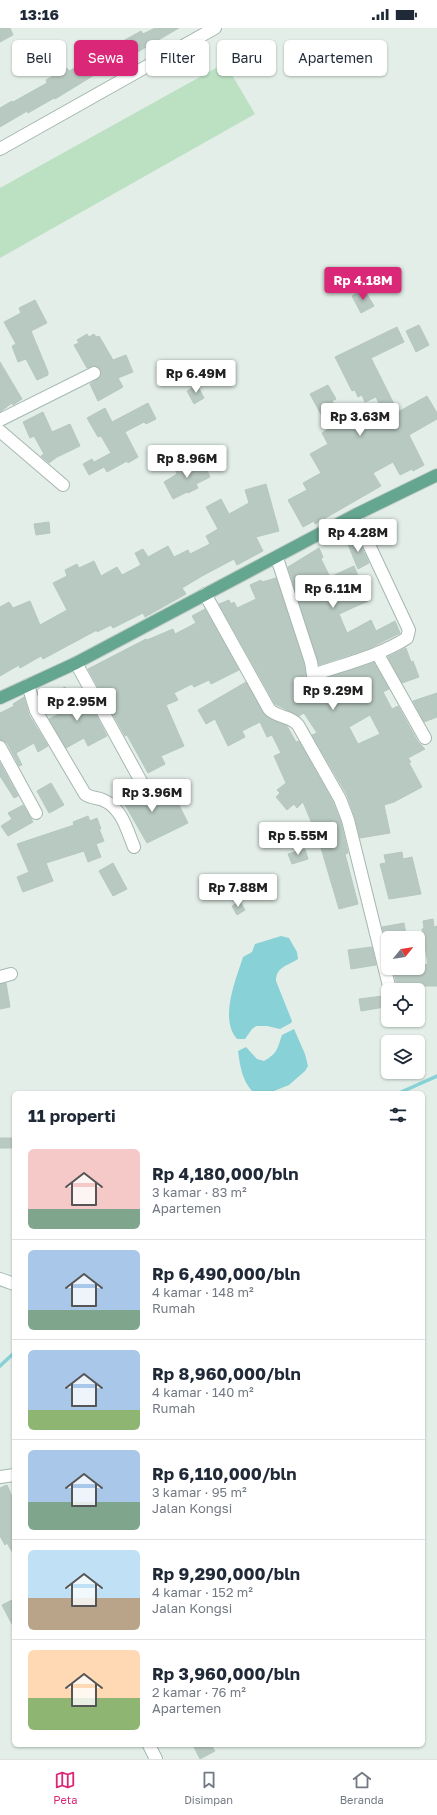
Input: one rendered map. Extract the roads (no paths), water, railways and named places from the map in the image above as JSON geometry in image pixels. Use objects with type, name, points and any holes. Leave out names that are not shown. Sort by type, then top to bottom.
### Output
[{"type":"main road","points":[[0,698],[76,663],[205,594],[277,558],[355,515],[437,475]]},
{"type":"street","points":[[0,149],[215,28]]},
{"type":"street","points":[[0,420],[94,373]]},
{"type":"street","points":[[0,431],[63,485]]},
{"type":"street","points":[[313,675],[377,653],[398,644],[407,638],[409,630],[355,515]]},
{"type":"street","points":[[277,558],[311,662],[313,675],[323,695]]},
{"type":"street","points":[[205,594],[269,709],[275,714],[292,719],[298,725],[340,799],[348,820],[388,983]]},
{"type":"street","points":[[377,653],[425,738]]},
{"type":"street","points":[[76,663],[143,785]]},
{"type":"street","points":[[28,685],[36,711],[85,794],[91,798],[102,799],[117,809],[134,847]]},
{"type":"street","points":[[0,747],[36,814]]},
{"type":"street","points":[[0,1279],[12,1283]]},
{"type":"street","points":[[0,1477],[12,1475]]},
{"type":"street","points":[[150,1747],[156,1759]]},
{"type":"water","points":[[281,936],[289,938],[297,952],[298,959],[286,965],[276,976],[276,981],[292,1021],[280,1029],[267,1026],[256,1026],[245,1039],[237,1039],[232,1031],[229,1021],[229,1010],[233,987],[243,957],[252,952],[255,944]]},
{"type":"water","points":[[294,1029],[305,1054],[308,1066],[305,1071],[289,1085],[274,1091],[252,1091],[244,1077],[238,1051],[246,1047],[257,1059],[264,1061],[275,1053],[282,1035]]},
{"type":"waterway","points":[[403,1091],[437,1076]]},
{"type":"waterway","points":[[0,1366],[12,1355]]}]
